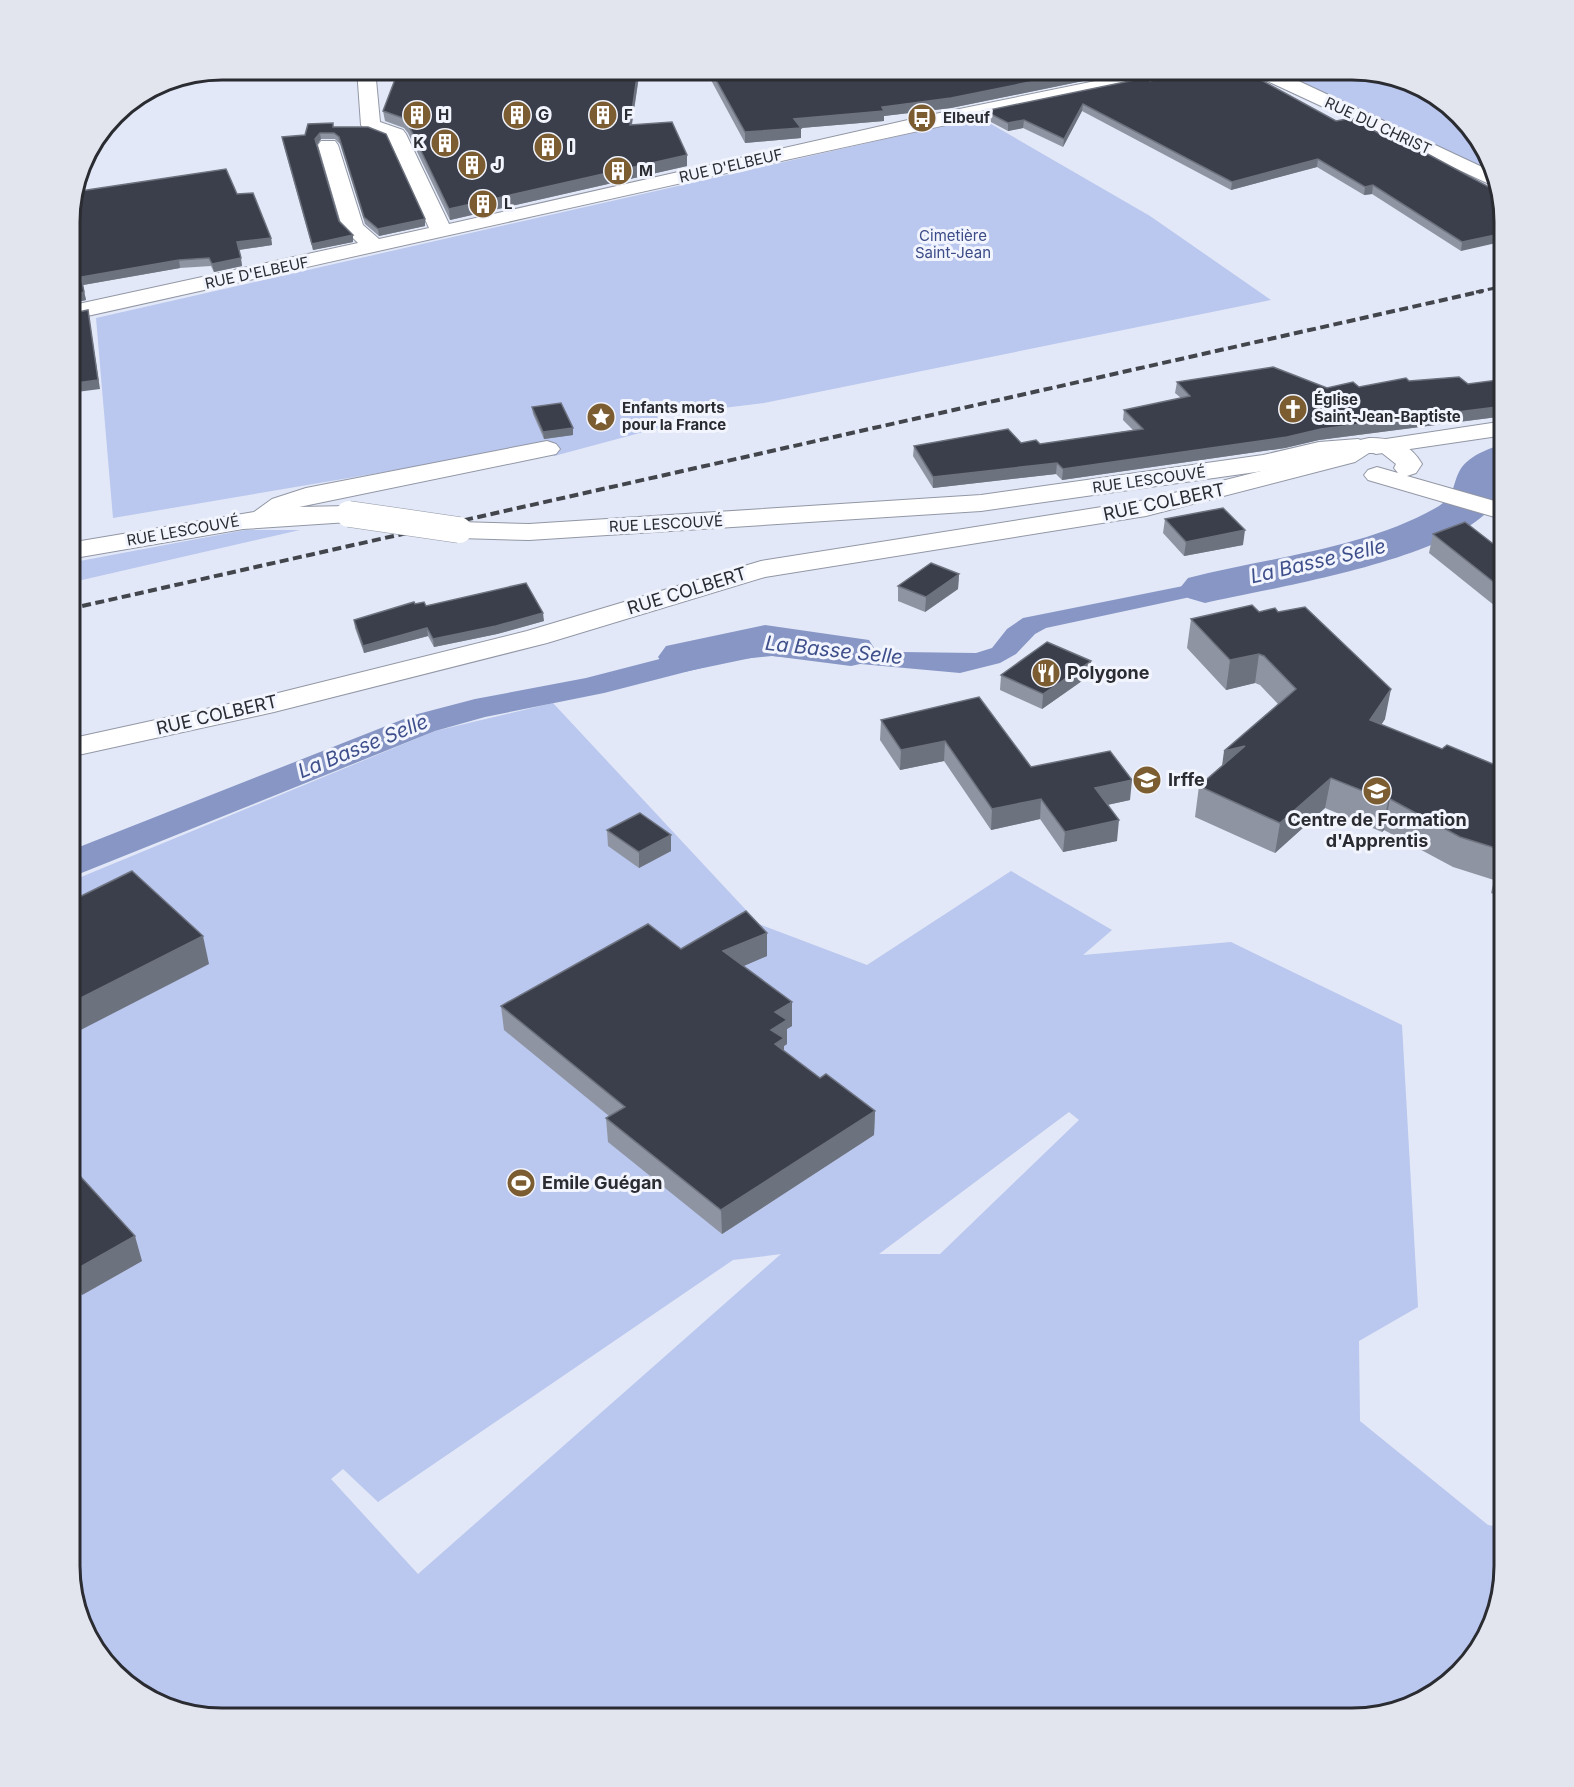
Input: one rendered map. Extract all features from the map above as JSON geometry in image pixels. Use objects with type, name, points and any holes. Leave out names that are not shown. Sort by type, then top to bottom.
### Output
[{"type":"street","points":[[367,79],[371,125],[396,134],[438,225],[444,230]]},
{"type":"street","name":"RUE D'ELBEUF","points":[[80,311],[941,119],[1130,80]]},
{"type":"street","name":"RUE DU CHRIST","points":[[1280,80],[1487,178]]},
{"type":"street","points":[[328,145],[353,227],[374,246]]},
{"type":"street","points":[[1362,459],[1455,435],[1494,430]]},
{"type":"street","points":[[1362,459],[1392,475],[1407,464],[1413,451],[1426,444],[1455,435]]},
{"type":"street","points":[[264,517],[281,505],[306,496],[547,448]]},
{"type":"street","name":"RUE LESCOUVÉ","points":[[80,549],[264,517],[349,514],[459,530],[529,532],[981,503],[1263,463],[1319,450],[1362,459]]},
{"type":"street","points":[[1362,459],[1437,491],[1494,508]]},
{"type":"street","name":"RUE COLBERT","points":[[80,746],[274,703],[537,637],[761,568],[1146,508],[1233,488],[1311,465],[1362,459]]},
{"type":"street","name":"RUE LESCOUVÉ","points":[[1263,463],[1311,465]]},
{"type":"street","points":[[1407,464],[1437,491]]},
{"type":"green space","points":[[1289,80],[1381,82],[1416,94],[1432,103],[1453,121],[1471,142],[1484,169]]},
{"type":"green space","name":"Cimetière Saint-Jean","points":[[969,120],[978,126],[991,124],[1150,216],[1271,300],[764,403],[657,416],[662,427],[554,456],[544,445],[113,518],[96,318]]},
{"type":"green space","points":[[245,530],[300,530],[80,581],[80,561]]},
{"type":"green space","points":[[553,703],[759,924],[867,965],[1011,871],[1112,930],[1083,955],[1231,942],[1402,1025],[1418,1307],[1359,1341],[1360,1421],[1488,1525],[1494,1526],[1492,1594],[1480,1629],[1471,1645],[1459,1659],[1424,1689],[1381,1705],[1353,1708],[221,1708],[193,1705],[158,1693],[142,1684],[128,1672],[98,1637],[82,1594],[79,1566],[80,878],[435,731]],"holes":[[[1069,1112],[1079,1120],[940,1254],[879,1254]],[[781,1254],[418,1574],[331,1479],[343,1469],[378,1502],[733,1260]]]},
{"type":"water","points":[[1494,455],[1494,472],[1486,477],[1483,503],[1461,496],[1476,466]]},
{"type":"water","points":[[1278,567],[1288,576],[1046,628],[1035,634],[1016,654],[1000,663],[960,673],[772,656],[732,660],[604,693],[485,717],[435,731],[80,874],[80,847],[414,715],[475,699],[586,678],[741,638],[901,652],[976,653],[992,648],[1007,629],[1023,618]]},
{"type":"building","points":[[395,79],[637,79],[630,125],[672,122],[687,155],[449,209],[407,122],[403,118],[383,111]]},
{"type":"building","points":[[716,79],[1041,80],[951,98],[882,107],[884,111],[794,119],[801,128],[745,132]]},
{"type":"building","points":[[1135,80],[1261,80],[1336,121],[1352,118],[1389,139],[1408,147],[1413,146],[1490,188],[1494,235],[1462,242],[1373,185],[1365,187],[1318,159],[1232,182],[1083,104],[1064,139],[1024,120],[1008,123],[989,113],[979,115],[975,113]]},
{"type":"building","points":[[333,123],[333,127],[368,127],[386,134],[425,219],[378,229],[364,217],[339,137],[334,133],[320,133],[315,139],[339,221],[353,235],[312,244],[282,137],[305,135],[308,124]]},
{"type":"building","points":[[226,169],[237,194],[253,193],[271,238],[237,242],[241,258],[212,264],[209,258],[179,260],[81,277],[84,292],[80,293],[80,212],[83,191]]},
{"type":"building","points":[[88,310],[98,380],[80,383],[80,312]]},
{"type":"building","points":[[1273,367],[1327,388],[1353,382],[1359,387],[1406,378],[1409,381],[1459,377],[1468,384],[1494,380],[1494,407],[1321,429],[1287,437],[1063,469],[1057,463],[933,477],[914,446],[1008,429],[1021,443],[1036,440],[1040,444],[1143,429],[1124,410],[1190,396],[1177,382]]},
{"type":"building","points":[[561,403],[573,428],[543,432],[532,407]]},
{"type":"building","points":[[1223,508],[1245,530],[1186,542],[1165,519]]},
{"type":"building","points":[[1465,522],[1494,544],[1494,582],[1433,534]]},
{"type":"building","points":[[931,563],[959,574],[926,597],[898,586]]},
{"type":"building","points":[[526,583],[543,613],[496,626],[433,639],[427,628],[363,646],[354,620],[414,602],[415,604],[424,602],[426,606]]},
{"type":"building","points":[[1252,605],[1259,612],[1275,608],[1278,612],[1305,607],[1391,689],[1370,720],[1442,749],[1447,745],[1494,764],[1494,848],[1460,837],[1390,799],[1388,801],[1331,778],[1280,823],[1199,786],[1245,746],[1224,751],[1296,689],[1264,656],[1259,654],[1230,660],[1191,619]]},
{"type":"building","points":[[1047,642],[1091,661],[1043,694],[1001,675]]},
{"type":"building","points":[[979,697],[1031,767],[1110,751],[1132,780],[1095,788],[1119,820],[1065,832],[1041,799],[992,809],[945,741],[901,750],[881,720]]},
{"type":"building","points":[[640,813],[671,835],[639,852],[607,830]]},
{"type":"building","points":[[132,871],[203,936],[79,999],[79,897]]},
{"type":"building","points":[[746,911],[767,933],[723,951],[792,1002],[775,1012],[787,1020],[771,1030],[784,1038],[775,1044],[820,1078],[826,1074],[875,1111],[721,1210],[606,1118],[625,1107],[501,1006],[648,924],[681,949]]},
{"type":"building","points":[[79,1175],[135,1236],[79,1268]]},
{"type":"waterway","name":"La Basse Selle","points":[[1205,588],[1391,546],[1457,515],[1477,494],[1481,473],[1494,465]]},
{"type":"waterway","name":"La Basse Selle","points":[[684,657],[765,640],[851,651]]},
{"type":"railway","points":[[1476,292],[1494,288]]},
{"type":"railway","points":[[80,607],[1483,291]]},
{"type":"place","name":"H","points":[[417,115]]},
{"type":"place","name":"G","points":[[517,115]]},
{"type":"place","name":"F","points":[[603,115]]},
{"type":"place","name":"Elbeuf","points":[[922,118]]},
{"type":"place","name":"K","points":[[445,143]]},
{"type":"place","name":"I","points":[[548,147]]},
{"type":"place","name":"J","points":[[472,165]]},
{"type":"place","name":"M","points":[[618,171]]},
{"type":"place","name":"L","points":[[483,204]]},
{"type":"place","name":"Église Saint-Jean-Baptiste","points":[[1293,409]]},
{"type":"place","name":"Enfants morts pour la France","points":[[601,417]]},
{"type":"place","name":"Polygone","points":[[1046,673]]},
{"type":"place","name":"Irffe","points":[[1147,780]]},
{"type":"place","name":"Centre de Formation d'Apprentis","points":[[1377,791]]},
{"type":"place","name":"Emile Guégan","points":[[521,1183]]}]
